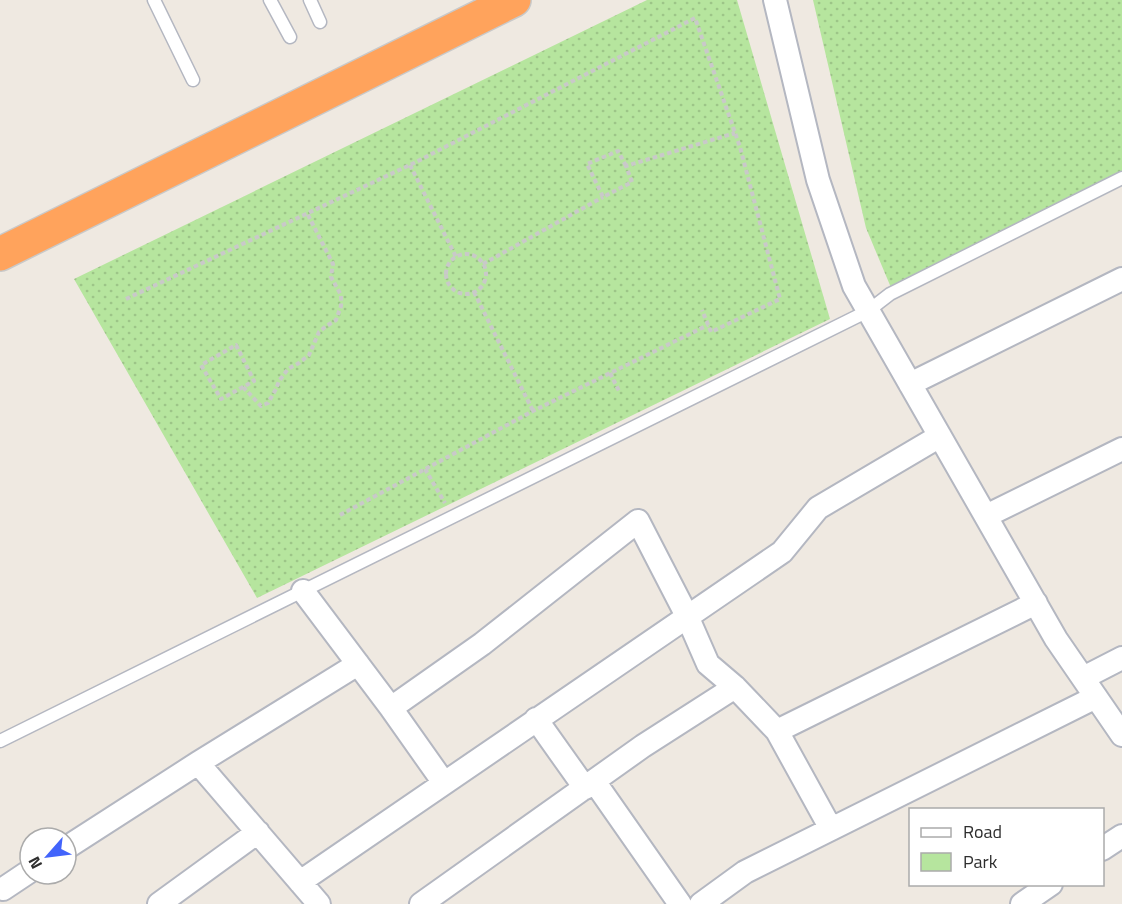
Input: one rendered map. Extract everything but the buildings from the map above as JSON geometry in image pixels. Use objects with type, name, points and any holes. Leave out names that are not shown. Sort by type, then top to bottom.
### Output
[{"type":"highway","points":[[0,254],[514,0]]},
{"type":"street","points":[[775,0],[818,180],[854,286],[1056,639],[1122,735]]},
{"type":"street","points":[[910,384],[1122,279]]},
{"type":"street","points":[[300,882],[782,552],[818,508],[940,436]]},
{"type":"street","points":[[986,516],[1122,449]]},
{"type":"street","points":[[392,708],[482,645],[638,521],[687,616],[708,664],[735,687],[777,731],[831,829]]},
{"type":"street","points":[[303,591],[392,708],[444,783]]},
{"type":"street","points":[[777,731],[1036,603]]},
{"type":"street","points":[[1083,678],[1122,658]]},
{"type":"street","points":[[78,840],[358,664]]},
{"type":"street","points":[[421,904],[643,746],[735,687]]},
{"type":"street","points":[[701,904],[745,872],[1096,697]]},
{"type":"street","points":[[536,719],[590,784],[680,904]]},
{"type":"street","points":[[198,763],[319,904]]},
{"type":"street","points":[[159,904],[258,832]]},
{"type":"street","points":[[1104,848],[1122,836]]},
{"type":"street","points":[[6,892],[18,882]]},
{"type":"street","points":[[1022,904],[1049,886]]},
{"type":"lane","points":[[154,0],[194,80]]},
{"type":"lane","points":[[270,0],[290,37]]},
{"type":"lane","points":[[309,0],[320,22]]},
{"type":"lane","points":[[0,741],[868,311],[890,294],[1122,178]]},
{"type":"path","points":[[126,298],[410,165],[695,18],[740,147],[780,299],[711,332],[702,310]]},
{"type":"path","points":[[626,166],[735,133]]},
{"type":"path","points":[[483,264],[632,182],[618,151],[587,164],[603,197]]},
{"type":"path","points":[[410,165],[456,257]]},
{"type":"path","points":[[243,387],[261,406],[268,403],[288,369],[309,355],[319,332],[336,320],[341,306],[340,295],[331,277],[333,264],[307,213]]},
{"type":"path","points":[[468,254],[479,259],[483,264],[484,282],[474,292],[460,292],[454,290],[450,285],[446,272],[451,261],[456,257],[468,254]]},
{"type":"path","points":[[474,292],[533,411]]},
{"type":"path","points":[[340,515],[533,411],[708,325]]},
{"type":"path","points":[[236,345],[254,381],[243,387],[221,399],[201,364],[236,345]]},
{"type":"path","points":[[610,373],[619,391]]},
{"type":"path","points":[[425,469],[453,517]]},
{"type":"green space","points":[[647,0],[737,0],[830,319],[257,598],[74,279]]},
{"type":"green space","points":[[813,0],[1122,0],[1122,181],[892,290],[866,228]]}]
